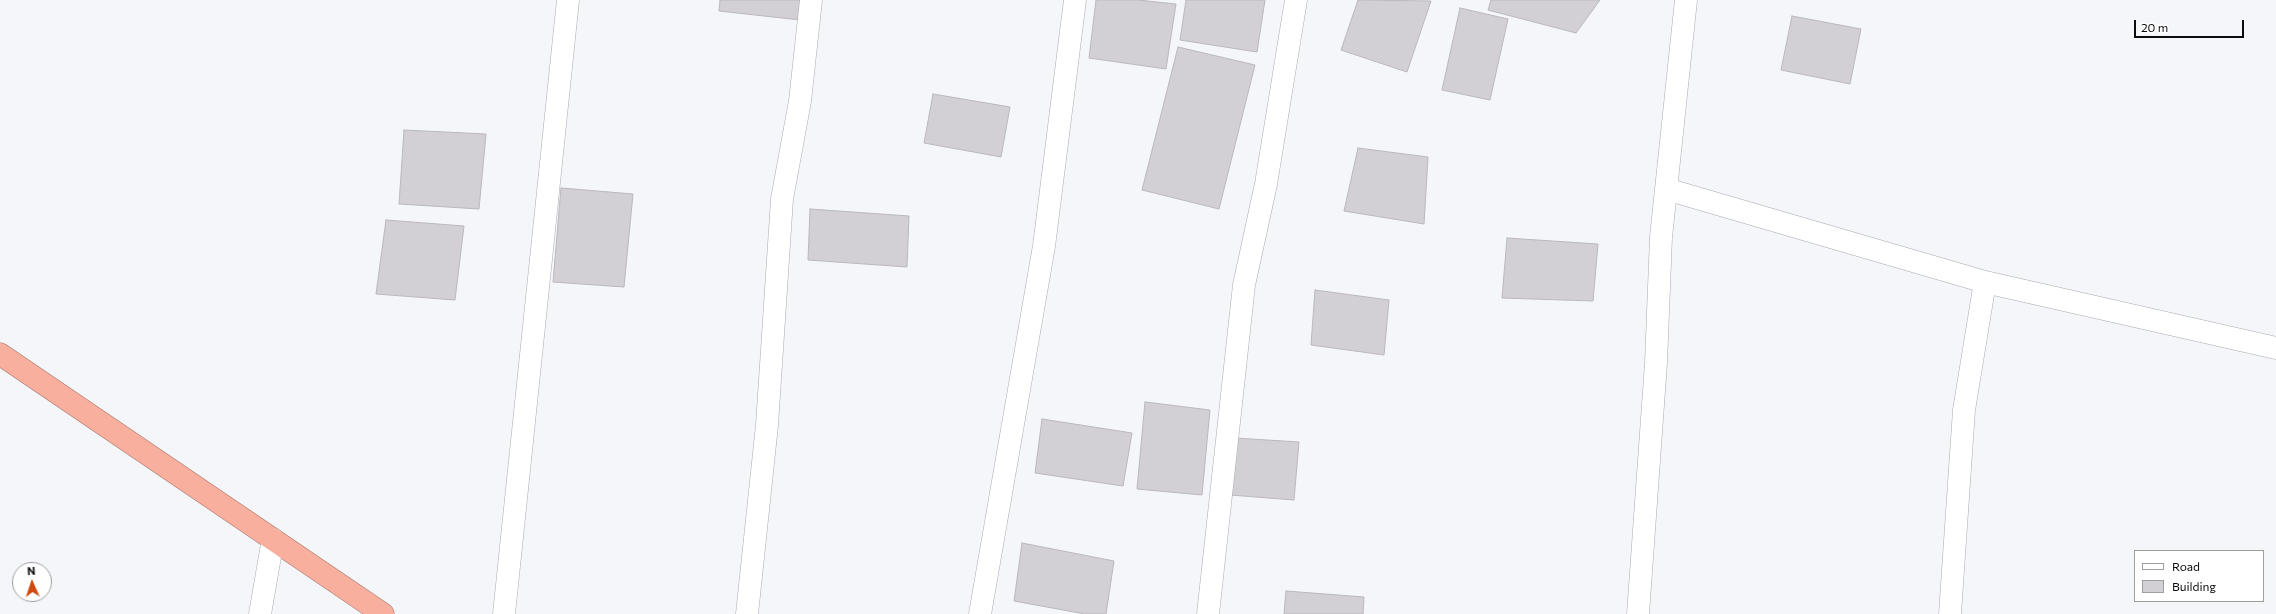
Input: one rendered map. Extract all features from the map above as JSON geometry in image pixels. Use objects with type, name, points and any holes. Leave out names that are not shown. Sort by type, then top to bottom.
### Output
[{"type":"highway","points":[[0,354],[383,614]]},
{"type":"street","points":[[504,614],[568,0]]},
{"type":"street","points":[[747,614],[767,425],[782,199],[800,102],[811,0]]},
{"type":"street","points":[[980,614],[1044,246],[1075,0]]},
{"type":"street","points":[[1208,614],[1244,284],[1266,184],[1296,0]]},
{"type":"street","points":[[1638,614],[1654,386],[1661,237],[1686,0]]},
{"type":"street","points":[[1666,189],[1986,282],[2276,348]]},
{"type":"street","points":[[1950,614],[1964,410],[1986,282]]},
{"type":"street","points":[[260,614],[273,539]]},
{"type":"building","points":[[720,0],[803,0],[800,20],[719,11]]},
{"type":"building","points":[[1096,0],[1138,0],[1176,4],[1166,69],[1089,58]]},
{"type":"building","points":[[1186,0],[1265,0],[1257,52],[1180,40]]},
{"type":"building","points":[[1358,0],[1431,1],[1407,72],[1341,50]]},
{"type":"building","points":[[1491,0],[1600,0],[1576,33],[1488,10]]},
{"type":"building","points":[[1460,8],[1508,19],[1490,100],[1442,90]]},
{"type":"building","points":[[1792,16],[1861,29],[1850,84],[1781,70]]},
{"type":"building","points":[[1178,47],[1255,65],[1219,209],[1142,190]]},
{"type":"building","points":[[933,94],[1010,107],[1001,157],[924,143]]},
{"type":"building","points":[[404,130],[486,134],[479,209],[399,204]]},
{"type":"building","points":[[1358,148],[1428,157],[1424,224],[1344,211]]},
{"type":"building","points":[[561,188],[633,194],[624,287],[553,282]]},
{"type":"building","points":[[810,209],[909,216],[907,267],[808,260]]},
{"type":"building","points":[[386,220],[464,226],[455,300],[376,294]]},
{"type":"building","points":[[1507,238],[1598,244],[1593,301],[1502,298]]},
{"type":"building","points":[[1315,290],[1389,300],[1384,355],[1311,345]]},
{"type":"building","points":[[1145,402],[1210,410],[1202,495],[1137,489]]},
{"type":"building","points":[[1042,419],[1132,433],[1123,486],[1035,473]]},
{"type":"building","points":[[1235,438],[1299,442],[1294,500],[1230,495]]},
{"type":"building","points":[[1022,543],[1114,561],[1106,614],[1085,614],[1014,601]]},
{"type":"building","points":[[1286,591],[1364,597],[1363,614],[1284,614]]}]
